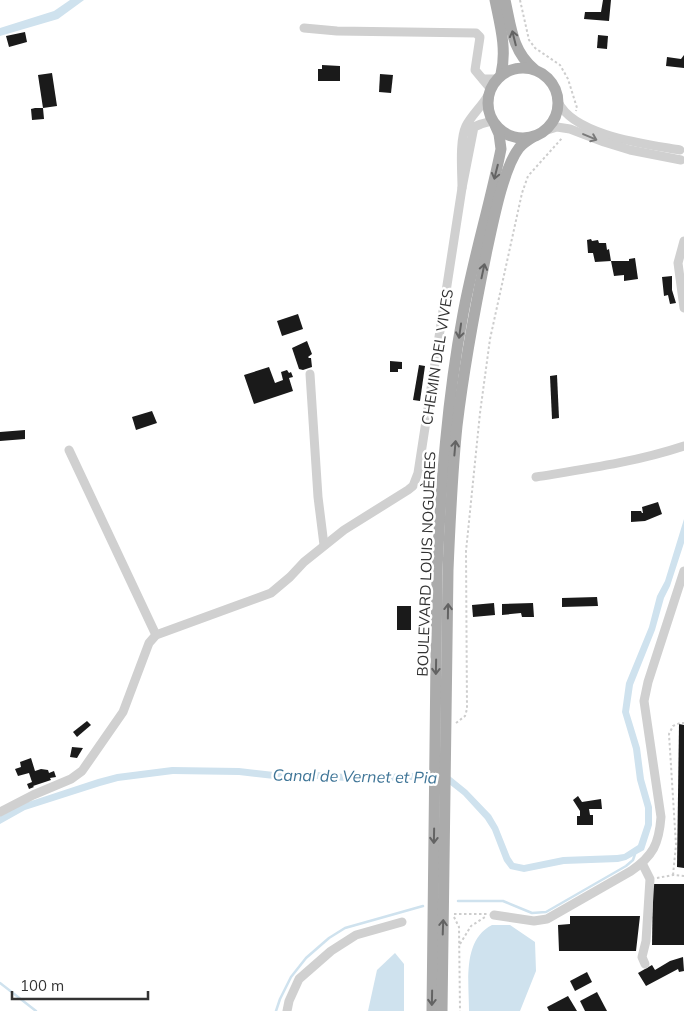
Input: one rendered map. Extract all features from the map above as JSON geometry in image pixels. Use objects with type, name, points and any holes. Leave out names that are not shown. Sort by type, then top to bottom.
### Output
[{"type":"main road","points":[[494,0],[502,33],[504,55],[492,84],[489,114],[494,123],[503,132],[512,137],[533,137],[544,131],[552,123],[557,113],[556,91],[552,82],[525,62],[518,52],[505,0]]},
{"type":"main road","points":[[492,84],[512,69],[535,70]]},
{"type":"main road","name":"BOULEVARD LOUIS NOGUÈRES","points":[[442,1011],[438,570],[440,502],[447,423],[462,314],[501,149],[499,134],[494,123]]},
{"type":"main road","name":"BOULEVARD LOUIS NOGUÈRES","points":[[440,764],[451,503],[459,416],[474,316],[499,200],[515,154],[524,142],[533,137]]},
{"type":"main road","name":"BOULEVARD LOUIS NOGUÈRES","points":[[432,1011],[440,787]]},
{"type":"street","points":[[304,28],[337,31],[476,33],[480,37],[475,70],[492,84]]},
{"type":"street","name":"CHEMIN DEL VIVES","points":[[462,188],[463,132],[467,123],[481,109],[492,84]]},
{"type":"street","points":[[544,131],[572,124],[632,142],[682,147],[683,161],[630,150],[604,142],[572,124],[558,102]]},
{"type":"street","name":"CHEMIN DEL VIVES","points":[[156,635],[270,593],[290,577],[304,562],[344,530],[413,486],[418,473],[462,188],[474,127],[481,124],[494,123]]},
{"type":"street","points":[[684,241],[678,263],[684,308]]},
{"type":"street","points":[[310,374],[318,497],[324,545]]},
{"type":"street","points":[[536,478],[662,454],[684,446]]},
{"type":"street","points":[[0,812],[33,795],[71,779],[82,771],[123,712],[149,643],[156,635],[69,450]]},
{"type":"street","points":[[493,914],[541,920],[631,871],[642,863],[654,850],[660,834],[661,817],[644,701],[648,682],[681,589],[684,571]]},
{"type":"street","points":[[642,863],[650,879],[646,941],[642,957],[644,964]]},
{"type":"street","points":[[287,1011],[289,1000],[300,979],[331,951],[356,935],[402,922]]},
{"type":"path","points":[[454,729],[456,723],[465,716],[467,709],[466,550],[480,413],[490,339],[510,241],[528,176],[572,124],[577,108],[568,79],[560,65],[536,48],[529,40],[520,0]]},
{"type":"path","points":[[673,875],[675,837],[669,734],[673,726],[684,723]]},
{"type":"path","points":[[650,879],[673,875],[684,876]]},
{"type":"path","points":[[460,1011],[459,927],[452,912],[493,914]]},
{"type":"path","points":[[460,944],[471,926],[493,914]]},
{"type":"water","points":[[70,0],[84,0],[58,19],[0,36],[0,28],[54,11]]},
{"type":"water","name":"Canal de Vernet et Pia","points":[[684,519],[684,543],[670,586],[664,598],[655,630],[633,685],[629,712],[640,748],[644,779],[652,807],[652,825],[644,850],[626,860],[564,864],[524,872],[510,869],[504,861],[492,830],[485,819],[463,795],[444,780],[401,780],[375,783],[317,779],[292,781],[239,775],[173,774],[118,781],[100,786],[25,810],[0,824],[0,816],[22,804],[117,774],[172,767],[239,768],[292,774],[317,772],[374,776],[401,773],[446,773],[467,790],[491,815],[514,863],[524,865],[563,857],[624,854],[638,845],[645,824],[645,808],[637,780],[633,749],[622,712],[626,683],[649,627],[657,596],[665,581]]},
{"type":"water","points":[[492,925],[510,925],[535,942],[536,971],[520,1011],[469,1011],[468,975],[472,951],[482,932]]},
{"type":"water","points":[[395,953],[404,964],[404,1011],[368,1011],[377,970]]},
{"type":"building","points":[[603,0],[611,0],[609,21],[584,19],[585,12],[601,12]]},
{"type":"building","points":[[25,32],[27,42],[9,47],[6,36]]},
{"type":"building","points":[[598,35],[608,36],[607,49],[597,48]]},
{"type":"building","points":[[684,55],[684,68],[666,66],[667,57],[681,59]]},
{"type":"building","points":[[322,65],[340,66],[340,81],[318,81],[318,69],[322,69]]},
{"type":"building","points":[[52,73],[57,106],[43,108],[38,75]]},
{"type":"building","points":[[380,74],[393,75],[391,93],[379,92]]},
{"type":"building","points":[[43,108],[44,119],[32,120],[31,109]]},
{"type":"building","points":[[591,239],[592,241],[598,240],[599,243],[606,243],[611,261],[595,262],[593,253],[588,253],[587,240]]},
{"type":"building","points":[[635,258],[638,279],[624,281],[624,275],[614,276],[611,261],[629,261],[629,259]]},
{"type":"building","points":[[672,276],[672,290],[676,303],[670,304],[668,295],[664,296],[662,277]]},
{"type":"building","points":[[298,314],[303,329],[282,336],[277,321]]},
{"type":"building","points":[[307,341],[312,354],[308,357],[311,358],[312,367],[303,370],[299,369],[292,348]]},
{"type":"building","points":[[390,361],[402,362],[402,369],[398,369],[398,372],[390,372]]},
{"type":"building","points":[[419,365],[425,366],[420,401],[413,400]]},
{"type":"building","points":[[269,367],[275,383],[283,380],[281,372],[287,370],[289,373],[291,372],[293,377],[289,378],[293,391],[254,404],[244,375]]},
{"type":"building","points":[[557,375],[559,418],[552,419],[550,376]]},
{"type":"building","points":[[152,411],[157,423],[136,430],[132,417]]},
{"type":"building","points":[[25,430],[25,439],[0,441],[0,432]]},
{"type":"building","points":[[658,502],[662,514],[645,521],[631,522],[631,511],[641,511],[643,513],[642,507]]},
{"type":"building","points":[[597,597],[598,606],[562,607],[562,598]]},
{"type":"building","points":[[494,603],[495,615],[473,617],[472,605]]},
{"type":"building","points":[[533,603],[534,617],[522,617],[521,613],[502,615],[502,604]]},
{"type":"building","points":[[397,606],[411,606],[411,630],[397,630]]},
{"type":"building","points":[[87,721],[91,725],[77,737],[73,732]]},
{"type":"building","points":[[679,724],[684,725],[684,868],[677,867]]},
{"type":"building","points":[[72,747],[83,748],[77,758],[70,757]]},
{"type":"building","points":[[31,758],[35,771],[41,769],[48,770],[49,773],[54,771],[56,777],[50,778],[51,780],[29,789],[27,784],[32,782],[29,773],[18,776],[15,769],[21,767],[20,762]]},
{"type":"building","points":[[578,796],[582,802],[601,799],[602,809],[589,809],[590,815],[593,815],[593,825],[577,825],[577,816],[580,816],[580,811],[573,800]]},
{"type":"building","points":[[653,884],[684,884],[684,945],[652,945]]},
{"type":"building","points":[[570,916],[640,916],[636,951],[559,951],[558,925],[570,924]]},
{"type":"building","points":[[683,957],[684,971],[679,972],[678,969],[646,986],[638,973],[652,965],[655,970],[670,961]]},
{"type":"building","points":[[587,972],[592,982],[575,991],[570,981]]},
{"type":"building","points":[[597,992],[607,1011],[585,1011],[580,1001]]},
{"type":"building","points":[[568,996],[577,1011],[549,1011],[547,1007]]},
{"type":"waterway","points":[[458,901],[503,901],[532,913],[546,912],[626,866],[633,860],[635,854]]},
{"type":"waterway","points":[[276,1011],[291,977],[306,958],[329,938],[345,928],[423,906]]},
{"type":"waterway","points":[[0,983],[36,1011]]}]
